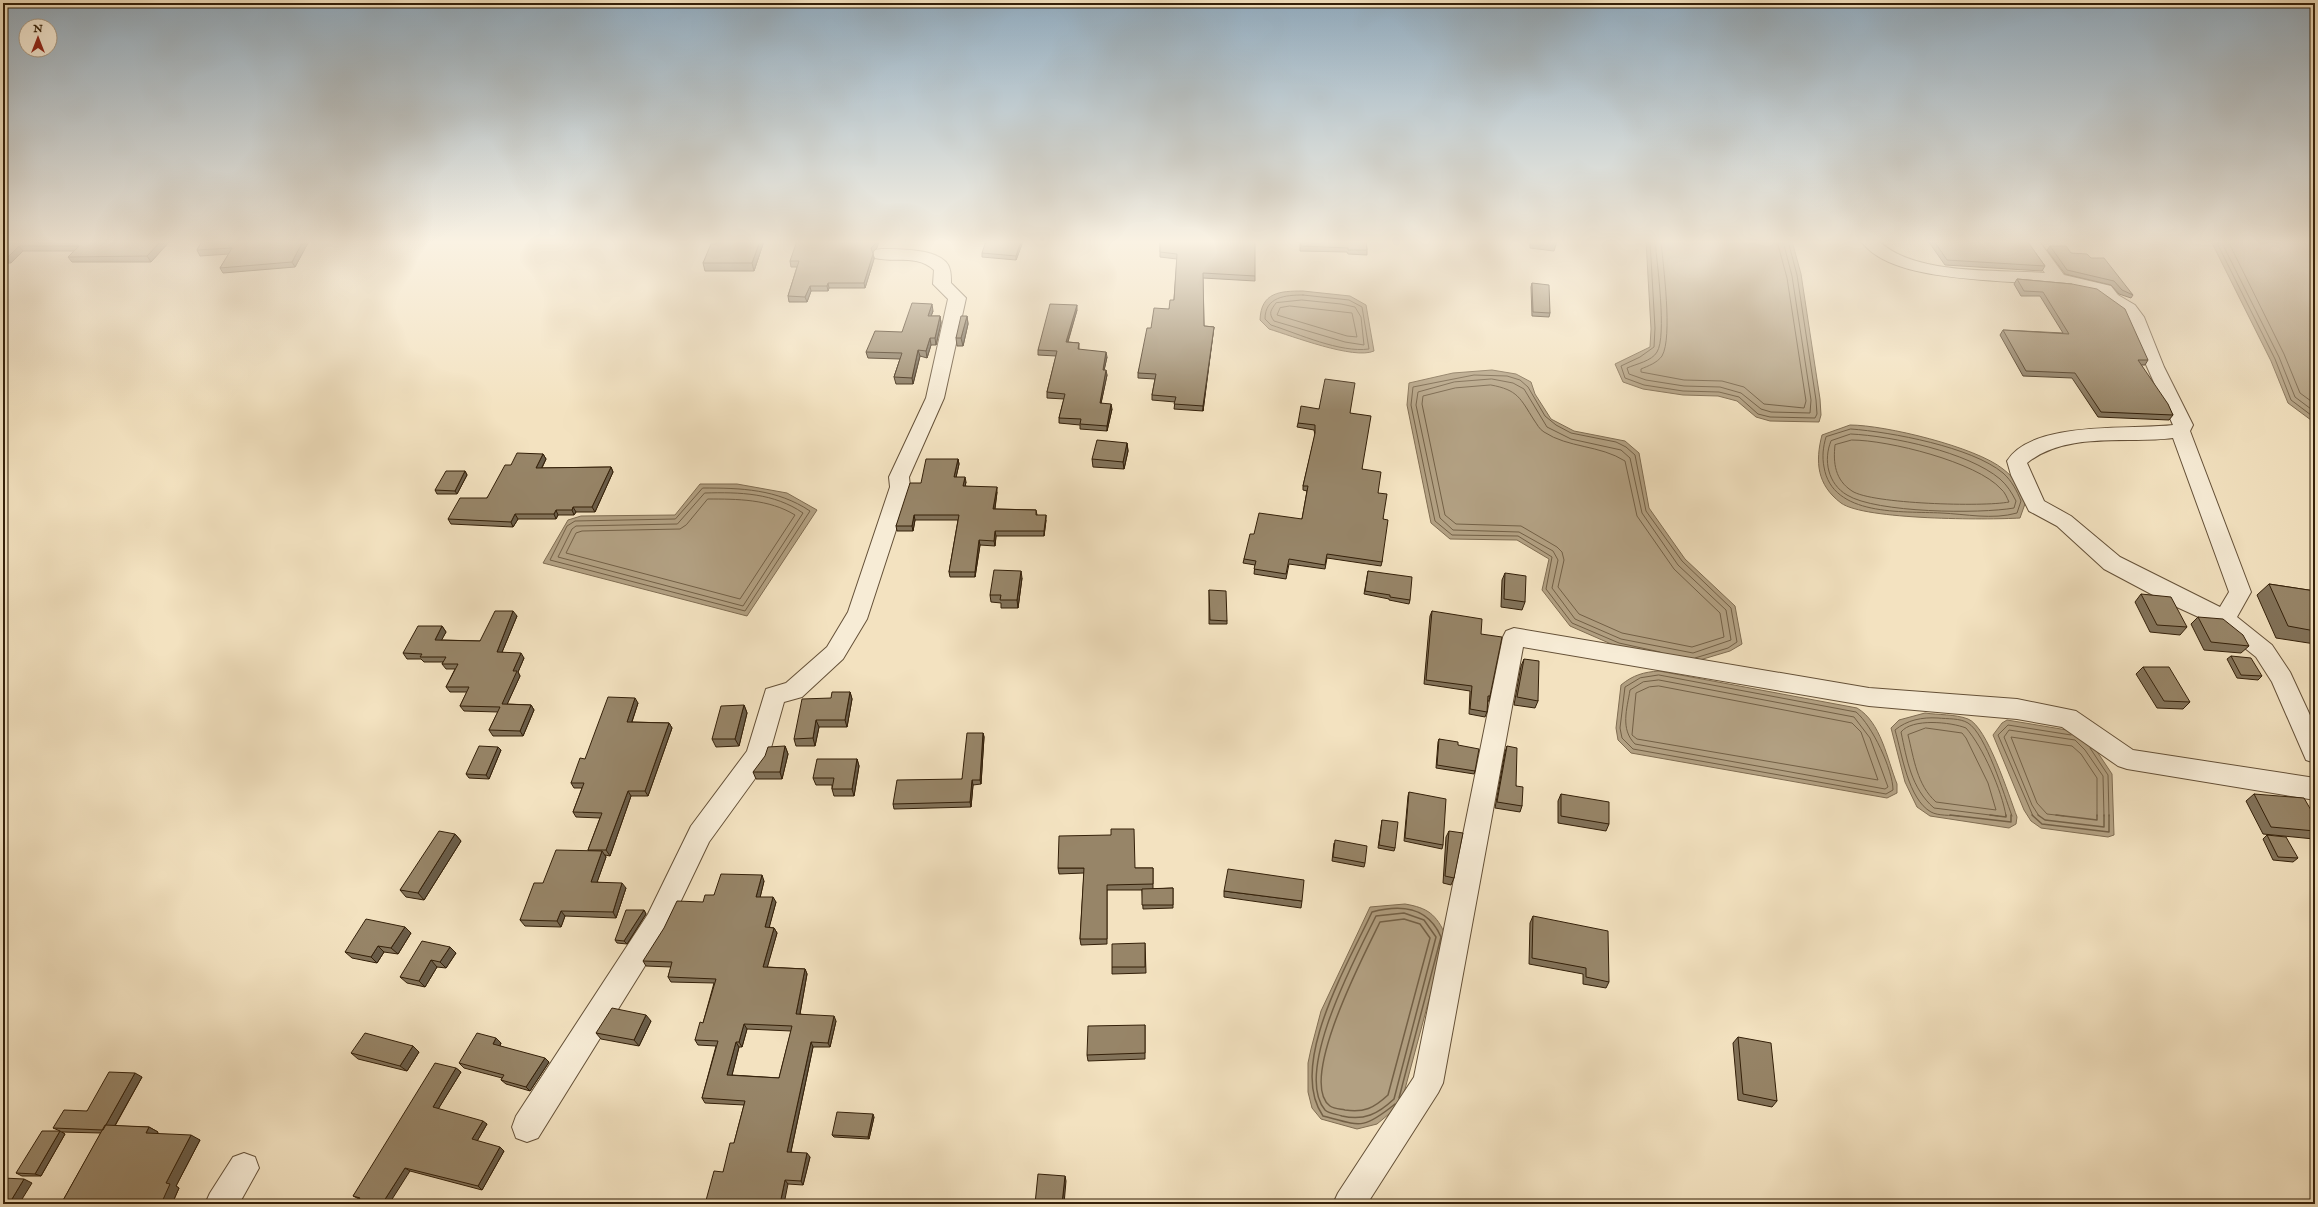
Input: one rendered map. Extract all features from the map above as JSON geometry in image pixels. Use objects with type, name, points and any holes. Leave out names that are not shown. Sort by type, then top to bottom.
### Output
[{"type":"street","points":[[527,1127],[657,923],[700,834],[758,755],[774,696],[794,690],[835,653],[859,613],[900,487],[899,477],[935,398],[956,297]]},
{"type":"street","points":[[2110,297],[2112,300],[2129,309],[2135,317],[2155,367],[2183,425],[2180,431],[2240,592],[2224,619]]},
{"type":"street","points":[[2180,431],[2146,435],[2082,437],[2053,441],[2032,447],[2024,452],[2017,461],[2024,482],[2036,506],[2064,522],[2112,563],[2176,597],[2224,619],[2264,651],[2282,678],[2315,753]]},
{"type":"street","points":[[1349,1204],[1428,1083],[1514,637],[1870,697],[2017,709],[2068,718],[2127,759],[2315,789]]},
{"type":"street","points":[[221,1204],[244,1168]]},
{"type":"water","points":[[1270,297],[1352,297],[1366,305],[1374,351],[1365,353],[1338,350],[1269,329],[1260,320],[1261,311]]},
{"type":"water","points":[[1649,297],[1805,297],[1820,399],[1821,415],[1819,422],[1770,421],[1756,417],[1737,401],[1718,396],[1683,395],[1643,389],[1623,382],[1615,364],[1650,347],[1651,329]]},
{"type":"water","points":[[2239,297],[2315,297],[2315,423],[2288,403],[2271,361]]},
{"type":"water","points":[[1492,370],[1516,374],[1531,382],[1535,394],[1551,419],[1574,431],[1625,441],[1639,453],[1649,508],[1685,559],[1735,606],[1742,644],[1730,651],[1693,662],[1618,647],[1570,626],[1542,590],[1549,559],[1517,540],[1450,539],[1431,523],[1407,405],[1409,383],[1453,373]]},
{"type":"water","points":[[1850,425],[1866,426],[1907,433],[1952,445],[1990,461],[2011,476],[2022,492],[2026,501],[2020,518],[1955,519],[1899,516],[1854,509],[1841,503],[1827,489],[1823,481],[1819,464],[1820,445],[1822,435]]},
{"type":"water","points":[[700,484],[737,484],[787,493],[817,510],[747,616],[543,563],[568,520],[581,516],[675,515]]},
{"type":"water","points":[[1659,671],[1857,708],[1872,722],[1878,732],[1897,784],[1897,793],[1887,798],[1631,753],[1618,740],[1616,728],[1621,685],[1639,675]]},
{"type":"water","points":[[1925,713],[1963,717],[1975,724],[1983,734],[1997,763],[2017,817],[2016,824],[2009,828],[1930,816],[1917,807],[1905,782],[1891,728],[1899,720]]},
{"type":"water","points":[[2007,720],[2079,732],[2092,744],[2112,774],[2114,835],[2108,837],[2041,828],[2031,821],[2024,810],[1993,735],[2002,723]]},
{"type":"water","points":[[1405,904],[1420,908],[1430,913],[1439,922],[1446,936],[1401,1104],[1377,1124],[1357,1129],[1321,1119],[1312,1108],[1308,1092],[1308,1063],[1321,1011],[1370,907]]},
{"type":"building","points":[[1174,297],[1203,297],[1204,326],[1214,327],[1203,406],[1174,404],[1176,397],[1152,395],[1156,374],[1138,373],[1147,328],[1151,328],[1154,308],[1169,309],[1170,300],[1174,300]]},
{"type":"building","points":[[1532,297],[1549,297],[1550,313],[1533,312]]},
{"type":"building","points":[[2046,297],[2109,297],[2125,309],[2148,360],[2138,360],[2168,404],[2173,415],[2101,412],[2075,373],[2026,371],[2003,330],[2069,334]]},
{"type":"building","points":[[912,303],[932,304],[928,316],[940,316],[935,338],[930,338],[926,351],[918,350],[912,378],[894,377],[902,353],[866,352],[875,331],[902,332]]},
{"type":"building","points":[[1050,304],[1077,305],[1066,342],[1079,343],[1078,349],[1106,352],[1103,370],[1106,370],[1100,403],[1111,404],[1107,426],[1080,424],[1081,419],[1059,418],[1065,394],[1047,392],[1057,351],[1038,350]]},
{"type":"building","points":[[961,316],[967,316],[961,338],[956,338]]},
{"type":"building","points":[[1325,379],[1355,383],[1350,413],[1371,416],[1362,469],[1381,472],[1378,493],[1387,494],[1383,519],[1388,520],[1382,562],[1327,554],[1325,565],[1289,559],[1286,574],[1254,569],[1256,561],[1244,559],[1250,534],[1254,534],[1259,513],[1302,519],[1308,486],[1303,486],[1315,433],[1315,425],[1298,423],[1301,406],[1319,409]]},
{"type":"building","points":[[1097,440],[1127,443],[1123,462],[1092,459]]},
{"type":"building","points":[[517,453],[543,454],[536,468],[611,467],[592,507],[573,507],[572,510],[556,510],[554,514],[515,514],[511,522],[448,519],[460,498],[487,498],[505,465],[511,465]]},
{"type":"building","points":[[926,459],[958,459],[954,477],[965,477],[963,486],[997,487],[993,509],[1036,510],[1036,515],[1046,515],[1044,531],[995,531],[994,541],[979,540],[975,572],[949,572],[959,515],[914,515],[912,526],[896,526],[910,483],[921,483]]},
{"type":"building","points":[[446,471],[465,471],[455,491],[435,490]]},
{"type":"building","points":[[994,570],[1021,571],[1017,600],[1000,600],[1001,595],[990,595]]},
{"type":"building","points":[[1368,571],[1412,577],[1410,600],[1365,591]]},
{"type":"building","points":[[1505,573],[1526,576],[1525,602],[1504,599]]},
{"type":"building","points":[[2269,584],[2315,591],[2315,631],[2288,626]]},
{"type":"building","points":[[1209,590],[1226,591],[1227,621],[1210,620]]},
{"type":"building","points":[[2141,594],[2171,597],[2187,627],[2157,625]]},
{"type":"building","points":[[495,611],[513,611],[497,652],[521,653],[513,671],[517,671],[502,704],[531,705],[520,731],[489,730],[500,707],[460,706],[469,687],[446,687],[458,664],[442,664],[446,657],[420,657],[422,654],[403,653],[418,626],[442,626],[435,640],[480,641]]},
{"type":"building","points":[[1432,611],[1482,619],[1481,634],[1502,637],[1490,696],[1488,696],[1487,712],[1470,709],[1472,686],[1426,680]]},
{"type":"building","points":[[2198,617],[2223,619],[2243,635],[2249,646],[2211,642]]},
{"type":"building","points":[[2231,656],[2251,658],[2262,676],[2241,675]]},
{"type":"building","points":[[1524,659],[1539,661],[1538,701],[1517,697]]},
{"type":"building","points":[[2143,667],[2169,667],[2190,702],[2164,701]]},
{"type":"building","points":[[832,692],[850,692],[845,720],[816,720],[813,738],[794,739],[802,699],[831,698]]},
{"type":"building","points":[[608,697],[635,698],[627,722],[669,723],[645,791],[628,791],[606,850],[588,850],[602,813],[573,812],[584,783],[571,783],[580,758],[585,759]]},
{"type":"building","points":[[744,705],[735,739],[712,739],[721,706]]},
{"type":"building","points":[[967,733],[983,733],[980,780],[972,780],[970,802],[893,804],[897,780],[962,779]]},
{"type":"building","points":[[1439,739],[1458,742],[1458,745],[1479,749],[1475,771],[1437,765]]},
{"type":"building","points":[[479,746],[498,747],[486,775],[466,774]]},
{"type":"building","points":[[785,746],[780,772],[753,772],[765,756],[768,747]]},
{"type":"building","points":[[1507,746],[1517,748],[1516,786],[1523,787],[1522,806],[1497,802]]},
{"type":"building","points":[[817,759],[857,759],[852,789],[832,789],[834,778],[813,778]]},
{"type":"building","points":[[1409,792],[1446,799],[1443,845],[1405,838]]},
{"type":"building","points":[[1561,794],[1609,802],[1609,824],[1561,816]]},
{"type":"building","points":[[2254,794],[2304,798],[2315,817],[2315,831],[2271,827]]},
{"type":"building","points":[[1382,820],[1398,822],[1395,848],[1379,845]]},
{"type":"building","points":[[1111,829],[1134,829],[1135,868],[1153,868],[1153,884],[1107,885],[1107,939],[1080,939],[1084,868],[1058,868],[1059,836],[1111,835]]},
{"type":"building","points":[[439,831],[455,834],[418,893],[400,890]]},
{"type":"building","points":[[1449,831],[1463,833],[1454,878],[1445,876]]},
{"type":"building","points":[[2267,835],[2286,837],[2298,858],[2278,857]]},
{"type":"building","points":[[1335,840],[1367,846],[1365,863],[1333,857]]},
{"type":"building","points":[[556,850],[602,851],[591,882],[622,883],[613,912],[561,911],[557,921],[520,920],[534,883],[543,883]]},
{"type":"building","points":[[1228,869],[1304,880],[1302,901],[1224,891]]},
{"type":"building","points":[[721,874],[762,875],[756,897],[773,897],[765,927],[774,928],[763,967],[805,969],[796,1014],[834,1016],[828,1043],[811,1042],[787,1152],[807,1153],[801,1181],[785,1180],[780,1204],[705,1204],[714,1171],[723,1172],[730,1143],[734,1143],[745,1101],[702,1098],[718,1041],[695,1040],[700,1022],[703,1023],[716,979],[668,977],[672,962],[643,961],[664,928],[677,901],[703,902],[705,895],[714,895]],"holes":[[[744,1024],[792,1026],[779,1078],[727,1075],[736,1042],[739,1042]]]},
{"type":"building","points":[[1173,888],[1173,905],[1142,905],[1142,889]]},
{"type":"building","points":[[626,910],[644,910],[624,941],[615,940]]},
{"type":"building","points":[[1533,916],[1608,931],[1609,982],[1586,977],[1586,968],[1532,958]]},
{"type":"building","points":[[366,919],[405,927],[391,948],[378,946],[371,957],[345,952]]},
{"type":"building","points":[[422,941],[450,947],[440,962],[431,960],[419,981],[400,977]]},
{"type":"building","points":[[1145,943],[1145,967],[1112,967],[1112,944]]},
{"type":"building","points":[[612,1008],[646,1015],[634,1040],[596,1033]]},
{"type":"building","points":[[1145,1025],[1145,1053],[1087,1055],[1088,1026]]},
{"type":"building","points":[[365,1033],[413,1046],[400,1066],[351,1053]]},
{"type":"building","points":[[477,1033],[496,1038],[493,1044],[545,1058],[526,1087],[501,1080],[504,1075],[459,1063]]},
{"type":"building","points":[[1738,1037],[1771,1043],[1777,1101],[1743,1094]]},
{"type":"building","points":[[435,1063],[456,1068],[433,1107],[483,1121],[472,1139],[500,1147],[478,1186],[405,1168],[382,1204],[356,1204],[360,1198],[353,1196]]},
{"type":"building","points":[[109,1072],[135,1073],[103,1130],[53,1128],[64,1110],[87,1111]]},
{"type":"building","points":[[837,1112],[873,1114],[868,1137],[832,1135]]},
{"type":"building","points":[[105,1125],[149,1127],[146,1133],[191,1135],[166,1183],[170,1184],[161,1204],[61,1204]]},
{"type":"building","points":[[42,1131],[60,1131],[35,1174],[16,1173]]},
{"type":"building","points":[[1038,1174],[1065,1176],[1062,1204],[1035,1204]]},
{"type":"building","points":[[3,1178],[24,1179],[9,1204],[3,1204]]}]
